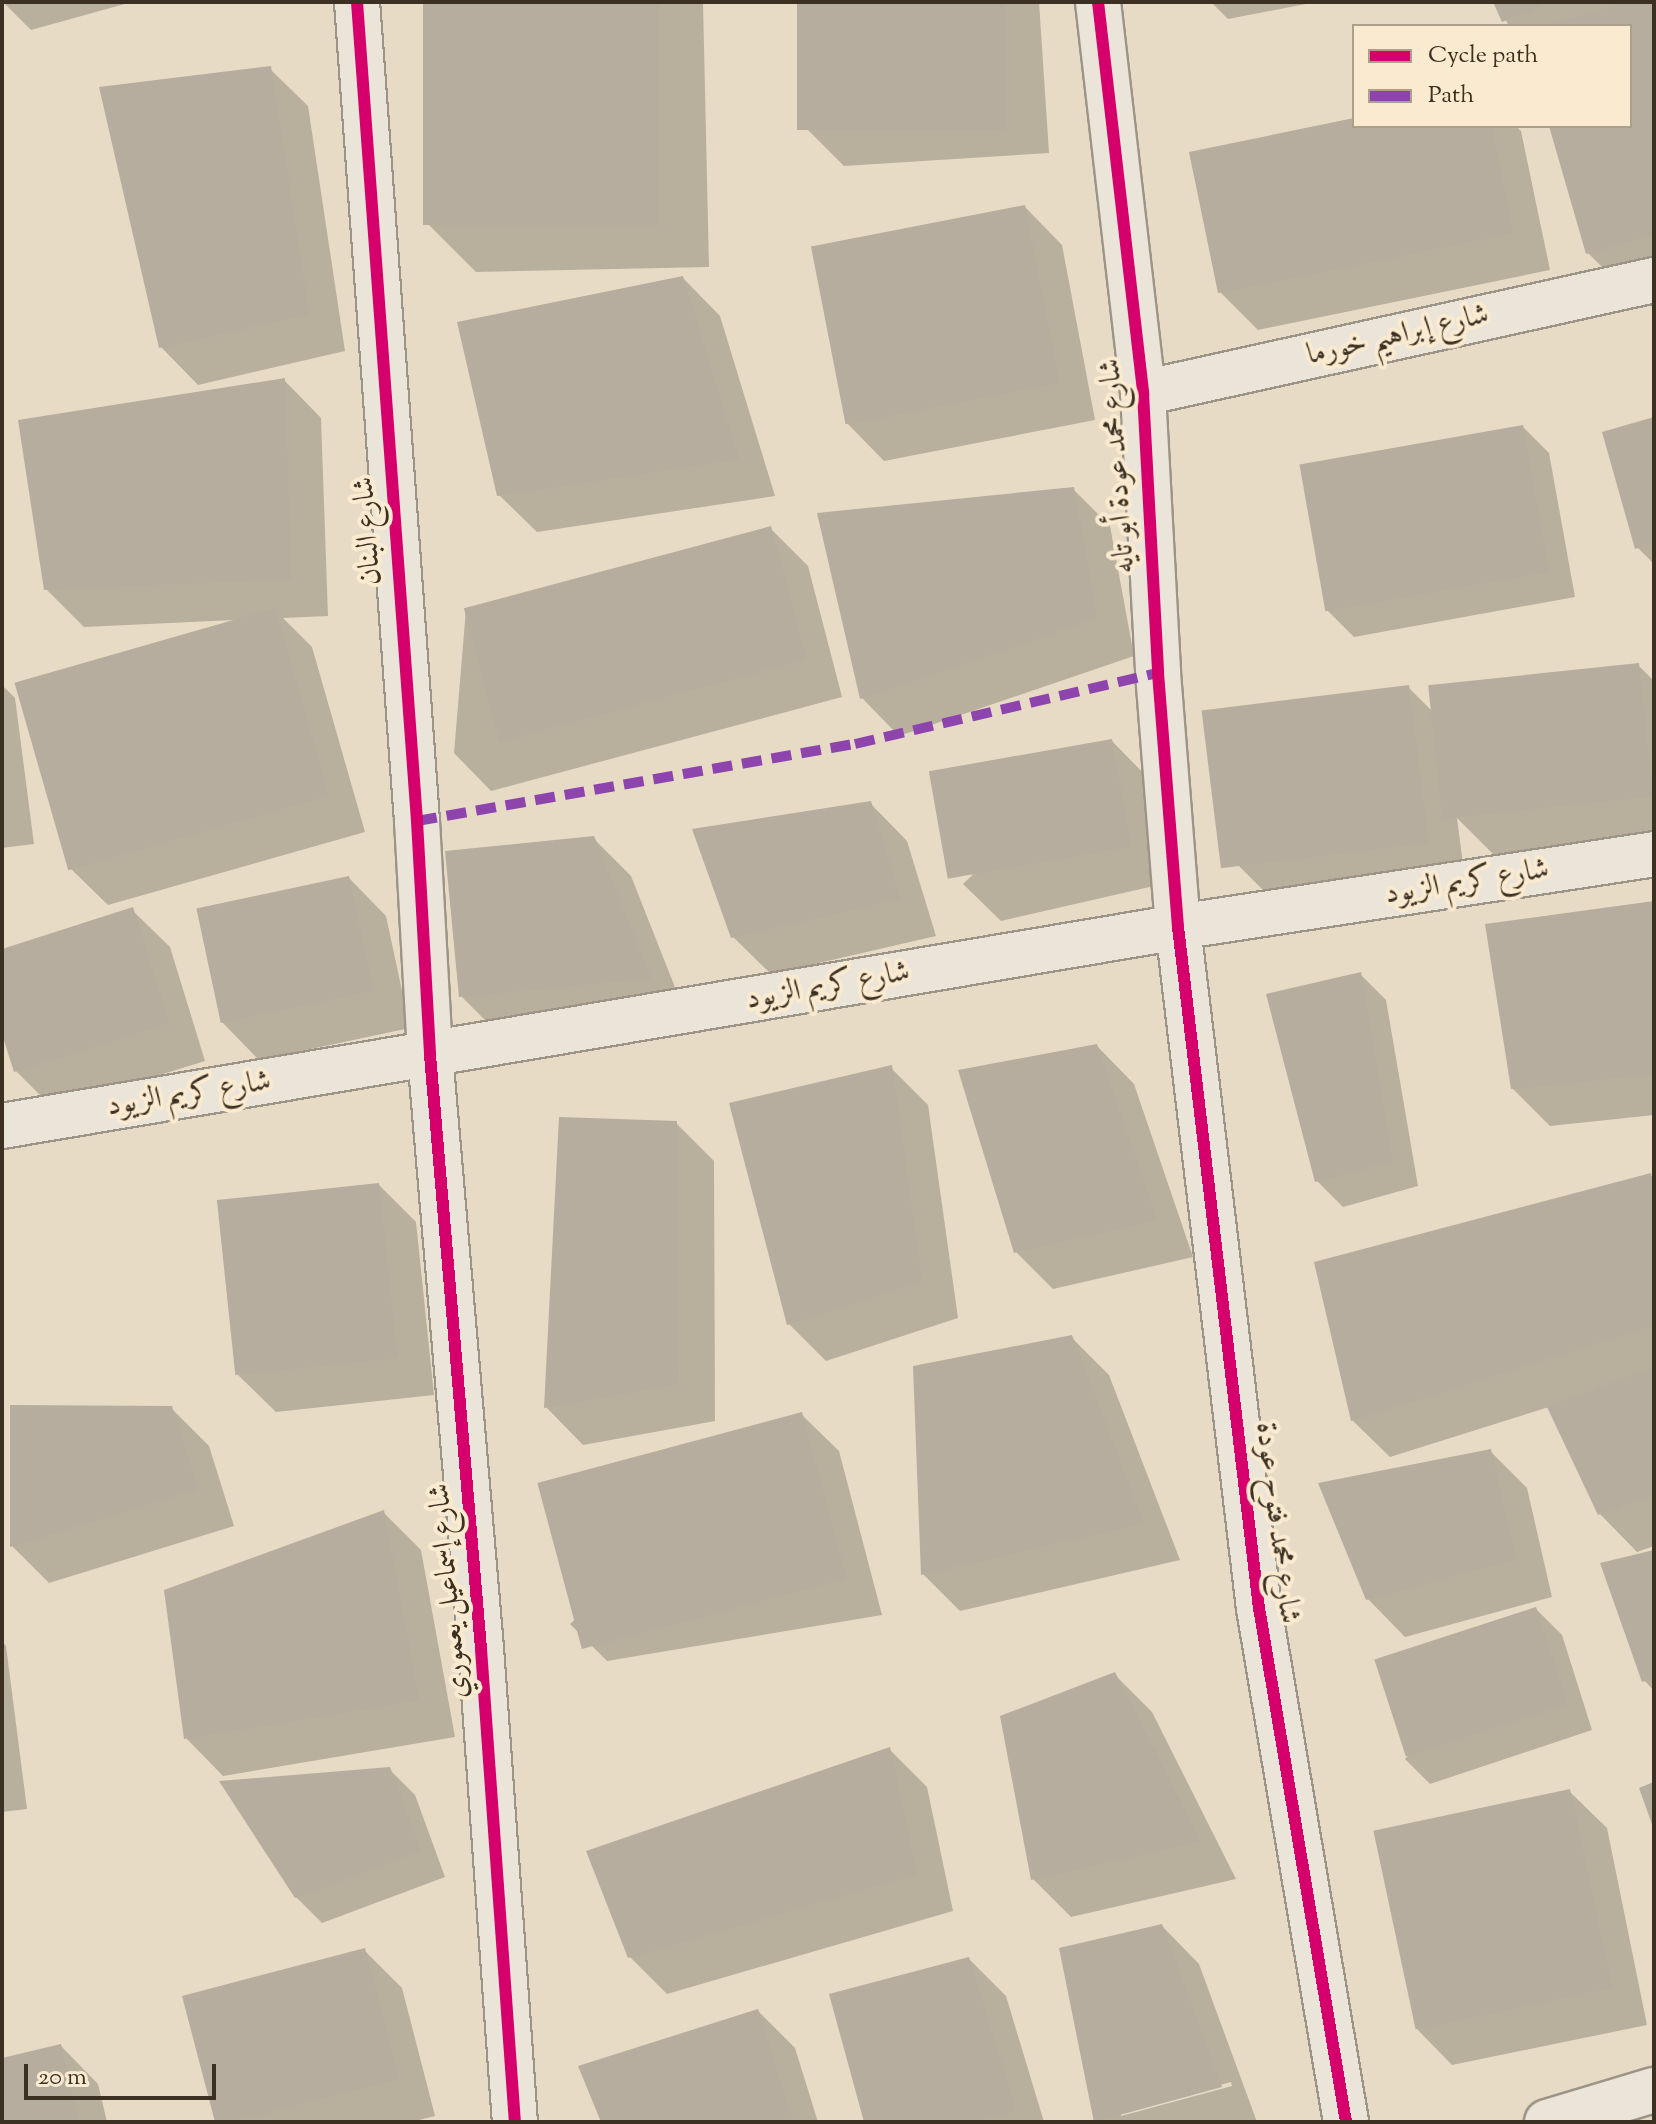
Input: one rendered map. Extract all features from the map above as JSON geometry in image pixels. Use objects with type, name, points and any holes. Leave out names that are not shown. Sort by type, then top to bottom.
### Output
[{"type":"street","name":"شارع البنان","points":[[357,2],[417,821],[430,1055]]},
{"type":"street","name":"شارع محمد عودة أبو تايه","points":[[1098,2],[1143,393],[1158,673],[1178,927]]},
{"type":"street","name":"شارع إبراهيم خورما","points":[[1143,393],[1654,280]]},
{"type":"street","name":"شارع كريم الزيود","points":[[2,1126],[1178,927],[1654,854]]},
{"type":"street","name":"شارع محمد فتوح عودة","points":[[1178,927],[1259,1608],[1346,2122]]},
{"type":"street","name":"شارع إسماعيل يعموري","points":[[430,1055],[480,1633],[515,2122]]},
{"type":"street","points":[[1547,2122],[1654,2090]]},
{"type":"building","points":[[423,2],[659,2],[659,225],[423,225]]},
{"type":"building","points":[[797,2],[1005,2],[1005,130],[797,130]]},
{"type":"building","points":[[1493,2],[1549,2],[1502,22]]},
{"type":"building","points":[[1628,2],[1654,2],[1654,234],[1586,254],[1550,128],[1632,128],[1632,24],[1551,24]]},
{"type":"building","points":[[271,66],[309,314],[159,348],[99,87]]},
{"type":"building","points":[[1352,118],[1352,128],[1492,128],[1513,233],[1218,293],[1189,152]]},
{"type":"building","points":[[1025,205],[1060,383],[846,424],[811,247]]},
{"type":"building","points":[[683,276],[739,459],[497,496],[457,322]]},
{"type":"building","points":[[285,378],[291,579],[44,590],[18,420]]},
{"type":"building","points":[[1654,417],[1654,543],[1635,549],[1602,432]]},
{"type":"building","points":[[1523,425],[1549,572],[1325,611],[1299,464]]},
{"type":"building","points":[[1074,487],[1097,618],[860,699],[817,513]]},
{"type":"building","points":[[771,526],[807,659],[500,742],[464,608]]},
{"type":"building","points":[[275,608],[329,795],[68,870],[14,683]]},
{"type":"building","points":[[1639,663],[1653,796],[1442,818],[1428,685]]},
{"type":"building","points":[[1409,685],[1428,843],[1221,868],[1202,710]]},
{"type":"building","points":[[1112,739],[1131,846],[948,879],[929,771]]},
{"type":"building","points":[[871,801],[900,899],[731,938],[692,829]]},
{"type":"building","points":[[594,836],[651,978],[459,997],[445,851]]},
{"type":"building","points":[[349,876],[373,990],[221,1023],[196,908]]},
{"type":"building","points":[[1654,901],[1654,1074],[1511,1089],[1485,924]]},
{"type":"building","points":[[133,907],[169,1023],[14,1072],[2,1034],[2,949]]},
{"type":"building","points":[[1361,972],[1393,1161],[1315,1182],[1266,994]]},
{"type":"building","points":[[1097,1044],[1157,1220],[1014,1253],[958,1070]]},
{"type":"building","points":[[892,1065],[922,1281],[787,1325],[729,1103]]},
{"type":"building","points":[[559,1117],[677,1121],[678,1384],[544,1408]]},
{"type":"building","points":[[1651,1173],[1654,1193],[1654,1325],[1351,1421],[1314,1262]]},
{"type":"building","points":[[379,1183],[397,1358],[235,1375],[217,1200]]},
{"type":"building","points":[[1072,1335],[1144,1523],[921,1575],[913,1366]]},
{"type":"building","points":[[1654,1367],[1654,1495],[1598,1515],[1547,1407]]},
{"type":"building","points":[[10,1405],[172,1406],[198,1489],[10,1547]]},
{"type":"building","points":[[802,1412],[847,1578],[582,1649],[537,1483]]},
{"type":"building","points":[[1491,1449],[1516,1559],[1366,1600],[1318,1483]]},
{"type":"building","points":[[384,1510],[419,1700],[184,1739],[164,1590]]},
{"type":"building","points":[[1654,1550],[1654,1679],[1642,1682],[1600,1563]]},
{"type":"building","points":[[1536,1607],[1568,1704],[1406,1757],[1374,1660]]},
{"type":"building","points":[[1115,1672],[1200,1841],[1031,1880],[1000,1716]]},
{"type":"building","points":[[890,1747],[917,1874],[628,1958],[586,1851]]},
{"type":"building","points":[[390,1767],[421,1851],[295,1898],[219,1781]]},
{"type":"building","points":[[1654,1782],[1654,1830],[1639,1788]]},
{"type":"building","points":[[1570,1789],[1612,1988],[1416,2029],[1373,1831]]},
{"type":"building","points":[[1162,1924],[1222,2087],[1094,2122],[1059,1948]]},
{"type":"building","points":[[365,1948],[399,2079],[232,2122],[215,2122],[182,1996]]},
{"type":"building","points":[[969,1957],[1016,2111],[976,2122],[864,2122],[829,1994]]},
{"type":"building","points":[[758,2009],[793,2122],[601,2122],[578,2066]]},
{"type":"building","points":[[61,2044],[79,2122],[2,2122],[2,2058]]},
{"type":"marked path","points":[[417,821],[855,744],[1158,673]]},
{"type":"cycle path","points":[[357,2],[417,821],[430,1055],[481,1649],[515,2122]]},
{"type":"cycle path","points":[[1098,2],[1143,393],[1158,673],[1178,927],[1259,1608],[1346,2122]]}]
